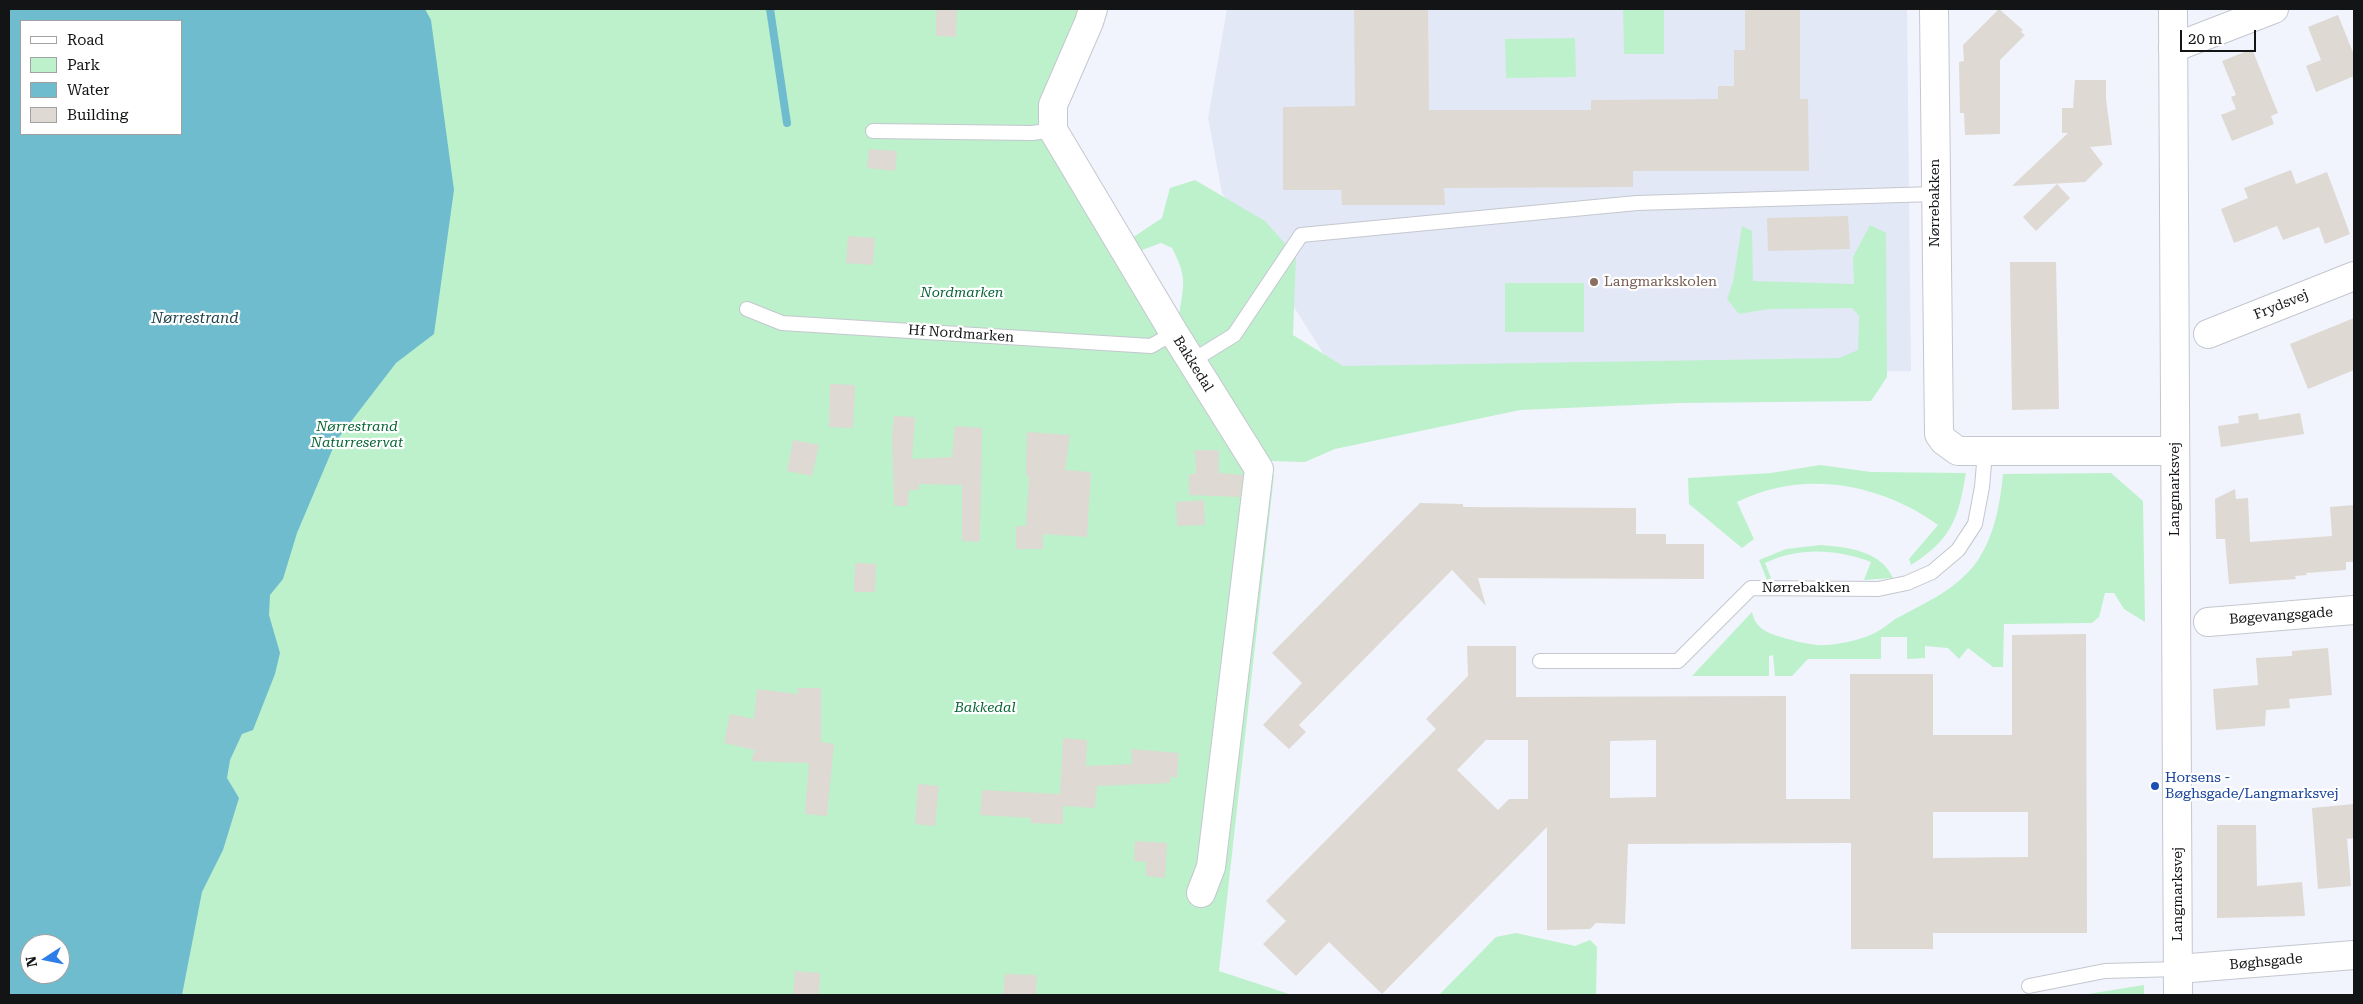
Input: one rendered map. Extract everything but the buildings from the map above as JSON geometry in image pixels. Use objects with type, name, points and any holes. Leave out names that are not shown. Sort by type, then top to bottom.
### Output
[{"type":"street","points":[[1053,130],[1053,105],[1093,9]]},
{"type":"street","name":"Nørrebakken","points":[[1934,9],[1938,427],[1944,442],[1958,451],[2175,451]]},
{"type":"street","name":"Langmarksvej","points":[[2173,9],[2178,995]]},
{"type":"street","points":[[2173,48],[2274,9]]},
{"type":"street","name":"Bakkedal","points":[[1053,130],[1174,333],[1259,468],[1211,867],[1201,893]]},
{"type":"street","name":"Frydsvej","points":[[2208,334],[2354,276]]},
{"type":"street","name":"Bøgevangsgade","points":[[2208,622],[2354,610]]},
{"type":"street","name":"Bøghsgade","points":[[2178,969],[2354,955]]},
{"type":"lane","points":[[872,131],[1032,133],[1053,130]]},
{"type":"lane","points":[[1192,361],[1234,335],[1301,236],[1638,203],[1935,194]]},
{"type":"lane","name":"Hf Nordmarken","points":[[747,309],[782,323],[1151,346],[1174,333]]},
{"type":"lane","name":"Nørrebakken","points":[[1540,661],[1678,661],[1751,588],[1878,589],[1907,583],[1932,572],[1958,550],[1975,524],[1982,487],[1985,452]]},
{"type":"lane","points":[[2029,986],[2105,971],[2178,969]]},
{"type":"shaded area","name":"Langmarkskolen","points":[[1227,9],[1907,9],[1911,371],[1340,380],[1222,193],[1208,118]]},
{"type":"green space","points":[[9,9],[1085,9],[1043,103],[1247,469],[1274,475],[1219,971],[1292,995],[9,995]]},
{"type":"green space","points":[[1623,9],[1664,9],[1664,54],[1624,54]]},
{"type":"green space","points":[[1575,38],[1576,77],[1506,78],[1505,39]]},
{"type":"green space","points":[[1195,180],[1265,221],[1296,256],[1293,335],[1343,366],[1839,358],[1858,350],[1859,316],[1852,308],[1769,309],[1739,314],[1727,299],[1733,282],[1742,226],[1752,231],[1753,281],[1854,284],[1853,257],[1870,225],[1886,233],[1887,377],[1871,401],[1680,403],[1520,410],[1335,449],[1305,462],[1268,461],[1179,315],[1183,281],[1180,266],[1172,248],[1161,243],[1137,252],[1132,238],[1162,218],[1170,188]]},
{"type":"green space","points":[[1505,283],[1584,283],[1584,332],[1505,332]]},
{"type":"green space","points":[[1820,465],[1871,472],[1966,473],[1960,503],[1951,526],[1936,546],[1911,565],[1909,559],[1938,525],[1891,499],[1866,491],[1840,485],[1788,486],[1762,492],[1737,502],[1754,539],[1742,548],[1689,504],[1688,478],[1771,473]]},
{"type":"green space","points":[[2111,473],[2143,501],[2145,622],[2124,609],[2114,593],[2105,593],[2099,617],[2092,623],[2004,624],[2003,667],[1993,667],[1968,648],[1959,659],[1948,648],[1925,646],[1925,658],[1907,659],[1907,637],[1881,637],[1881,659],[1808,659],[1792,676],[1775,676],[1773,655],[1769,656],[1769,676],[1692,676],[1752,612],[1759,626],[1771,634],[1809,644],[1832,644],[1854,641],[1868,636],[1942,593],[1962,579],[1984,550],[1996,518],[2003,474]]},
{"type":"green space","points":[[1821,545],[1852,549],[1872,556],[1888,569],[1893,578],[1864,580],[1871,562],[1831,552],[1804,552],[1791,554],[1765,563],[1771,578],[1767,580],[1759,560],[1786,549]]},
{"type":"green space","points":[[1516,933],[1575,946],[1590,940],[1597,947],[1596,995],[1439,995],[1496,937]]},
{"type":"green space","points":[[2144,985],[2144,995],[2082,995]]},
{"type":"water","name":"Nørrestrand","points":[[9,9],[425,9],[431,20],[454,190],[434,334],[396,363],[336,441],[297,533],[283,579],[270,595],[269,615],[280,653],[275,674],[253,730],[242,734],[230,760],[227,778],[239,798],[223,850],[202,892],[182,995],[9,995]]},
{"type":"waterway","points":[[770,9],[787,123]]},
{"type":"place","name":"Langmarkskolen","points":[[1594,282]]},
{"type":"place","name":"Horsens - Bøghsgade/Langmarksvej","points":[[2155,786]]},
{"type":"park label","name":"Nordmarken","points":[[962,293]]},
{"type":"park label","name":"Nørrestrand Naturreservat","points":[[357,436]]}]
